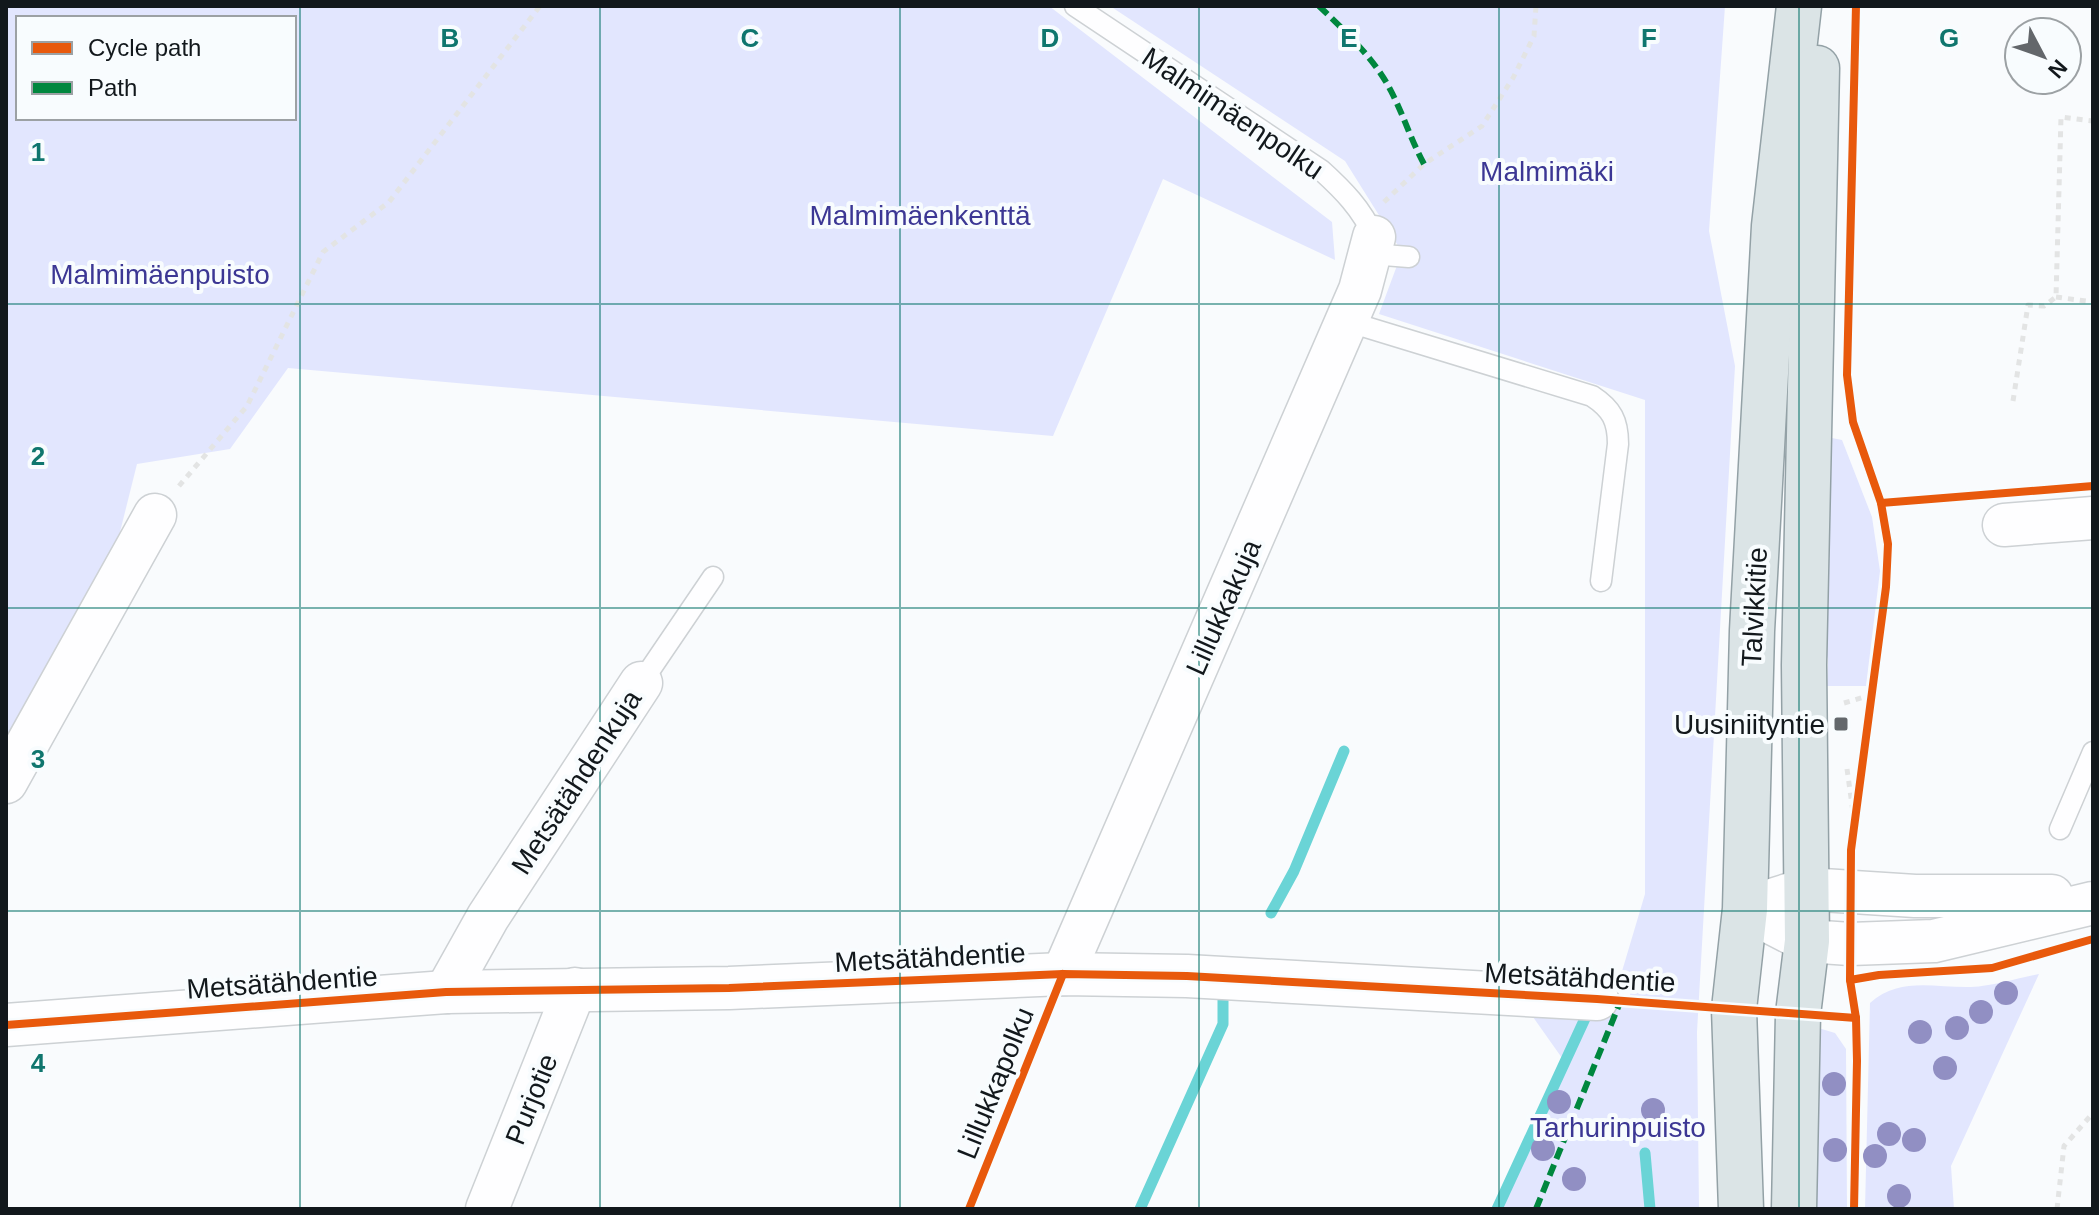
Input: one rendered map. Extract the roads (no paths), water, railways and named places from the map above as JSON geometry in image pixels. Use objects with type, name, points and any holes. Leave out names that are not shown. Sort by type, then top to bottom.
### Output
[{"type":"main road","name":"Talvikkitie","points":[[1741,1209],[1734,1009],[1745,909],[1752,631],[1774,226],[1799,6]]},
{"type":"main road","name":"Talvikkitie","points":[[1794,1209],[1798,1014],[1807,941],[1804,665],[1818,6]]},
{"type":"street","name":"Lillukkakuja","points":[[1063,974],[1380,242]]},
{"type":"street","points":[[6,782],[155,515]]},
{"type":"street","points":[[2004,525],[2093,518]]},
{"type":"street","name":"Metsätähdenkuja","points":[[446,992],[488,917],[641,683]]},
{"type":"street","points":[[1745,909],[1807,889],[1915,896],[2093,896]]},
{"type":"street","points":[[1745,909],[1807,941],[1934,941],[2093,903]]},
{"type":"street","name":"Metsätähdentie","points":[[6,1025],[446,992],[729,988],[1063,974],[1187,976],[1597,999]]},
{"type":"street","name":"Purjotie","points":[[487,1209],[575,989]]},
{"type":"lane","name":"Malmimäenpolku","points":[[1075,6],[1321,170],[1345,192],[1380,242]]},
{"type":"lane","points":[[1346,321],[1592,396],[1605,405],[1618,423],[1618,444],[1601,581]]},
{"type":"lane","name":"Metsätähdenkuja","points":[[641,683],[713,577]]},
{"type":"lane","points":[[2060,829],[2093,752]]},
{"type":"waterway","points":[[1271,913],[1294,871],[1344,751]]},
{"type":"waterway","points":[[1140,1209],[1223,1024],[1223,998]]},
{"type":"waterway","points":[[1497,1209],[1588,1012]]},
{"type":"waterway","points":[[1645,1153],[1650,1209]]},
{"type":"place","name":"Uusiniityntie","points":[[1841,724]]},
{"type":"park label","name":"Malmimäki","points":[[1547,171]]},
{"type":"park label","name":"Malmimäenkenttä","points":[[920,215]]},
{"type":"park label","name":"Malmimäenpuisto","points":[[160,274]]},
{"type":"park label","name":"Tarhurinpuisto","points":[[1618,1127]]}]
